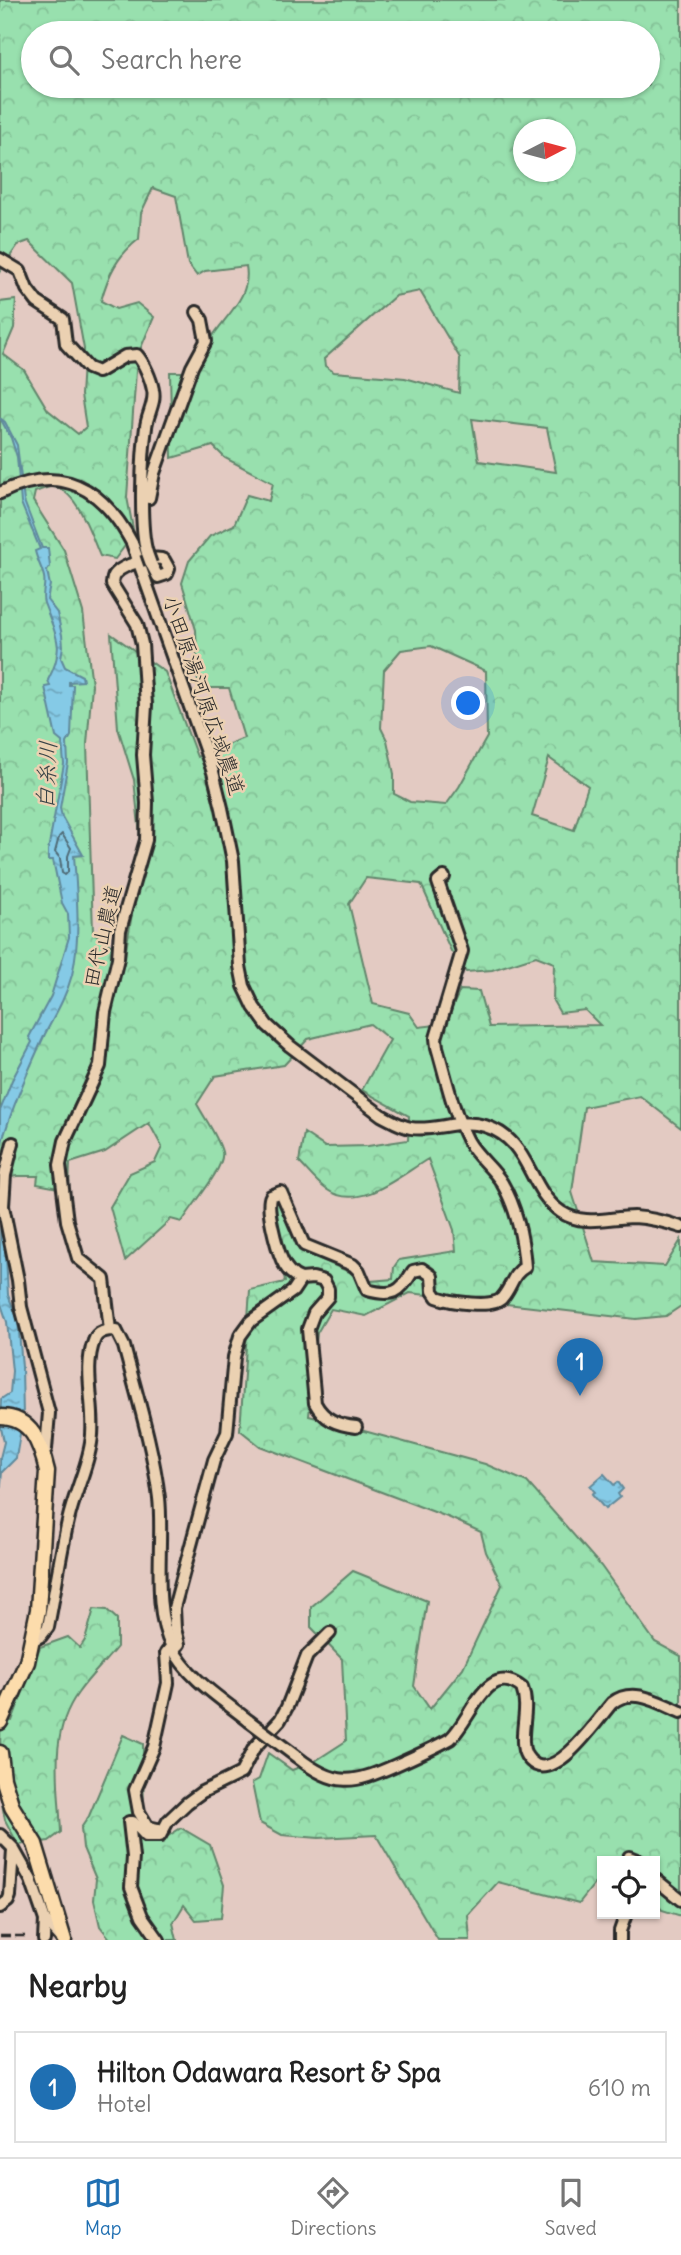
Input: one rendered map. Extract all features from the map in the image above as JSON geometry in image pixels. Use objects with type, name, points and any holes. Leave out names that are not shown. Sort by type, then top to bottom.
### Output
[{"type":"main road","points":[[0,1417],[14,1418],[36,1436],[47,1471],[38,1609],[27,1662],[0,1722]]},
{"type":"main road","points":[[0,1753],[3,1777],[12,1807],[35,1844],[63,1940]]},
{"type":"street","points":[[0,259],[20,271],[27,289],[37,302],[63,319],[66,344],[88,368],[98,372],[125,356],[136,355],[153,387],[154,395],[146,424],[144,543],[149,559],[158,576],[167,574],[167,564],[160,557],[139,563]]},
{"type":"street","points":[[143,524],[147,517],[154,473],[191,367],[206,341],[202,320],[197,312]]},
{"type":"street","name":"小田原湯河原広域農道","points":[[0,493],[27,481],[66,482],[106,504],[120,522],[139,563],[213,772],[233,861],[240,966],[244,986],[254,1007],[267,1024],[290,1046],[381,1115],[396,1123],[412,1128],[470,1122],[486,1126],[509,1139],[520,1151],[545,1195],[563,1213],[575,1218],[597,1221],[647,1218],[681,1227]]},
{"type":"street","name":"田代山農道","points":[[110,1330],[104,1279],[78,1258],[74,1248],[67,1221],[60,1166],[65,1141],[100,1066],[105,1012],[118,958],[120,930],[146,840],[143,755],[146,705],[142,644],[137,624],[112,584],[116,573],[139,563]]},
{"type":"street","points":[[356,1427],[329,1420],[319,1412],[315,1403],[308,1329],[314,1313],[328,1297],[328,1289],[324,1281],[292,1276],[282,1261],[268,1205],[268,1200],[275,1193],[281,1192],[304,1245],[353,1265],[359,1271],[367,1290],[397,1293],[413,1271],[422,1269],[432,1276],[433,1291],[437,1297],[494,1304],[502,1299],[516,1274],[525,1267],[523,1241],[501,1181],[477,1155],[460,1123],[436,1038],[462,951],[438,882],[444,877]]},
{"type":"street","points":[[13,1143],[5,1175],[3,1206],[19,1280],[21,1307],[49,1413],[46,1449],[43,1452]]},
{"type":"street","points":[[162,1830],[148,1827],[142,1820],[135,1790],[154,1747],[168,1683],[166,1653],[179,1644],[174,1608],[214,1460],[227,1433],[234,1357],[240,1336],[251,1321],[293,1291],[301,1279]]},
{"type":"street","points":[[32,1641],[41,1636],[48,1627],[68,1519],[91,1445],[92,1344],[96,1335],[116,1330],[122,1339],[155,1469],[159,1501],[162,1613],[172,1648],[190,1673],[313,1770],[339,1780],[366,1778],[450,1739],[460,1729],[490,1684],[501,1679],[515,1682],[522,1688],[526,1708],[524,1752],[532,1762],[543,1767],[559,1763],[620,1696],[632,1694],[681,1712]]},
{"type":"street","points":[[159,1940],[142,1916],[131,1887],[133,1857],[129,1822],[133,1822],[146,1836],[160,1836],[175,1813],[187,1803],[202,1792],[241,1773],[254,1748],[280,1720],[307,1656],[330,1633]]},
{"type":"street","points":[[0,1835],[13,1848],[31,1880],[45,1920],[44,1940]]},
{"type":"street","points":[[0,1907],[10,1896],[13,1848]]},
{"type":"street","points":[[660,1882],[681,1900]]},
{"type":"street","points":[[620,1940],[624,1919]]},
{"type":"street","points":[[45,1920],[63,1940]]},
{"type":"green space","points":[[0,0],[681,0],[681,1128],[640,1096],[584,1107],[572,1192],[594,1262],[665,1266],[681,1240],[681,1306],[666,1316],[636,1319],[410,1293],[366,1316],[331,1309],[317,1333],[309,1416],[485,1464],[527,1482],[601,1566],[655,1642],[681,1656],[681,1916],[660,1908],[660,1856],[597,1856],[597,1880],[579,1903],[498,1882],[468,1915],[470,1940],[438,1940],[376,1835],[319,1838],[282,1835],[260,1823],[252,1783],[259,1779],[268,1753],[292,1770],[315,1761],[346,1741],[342,1659],[311,1627],[311,1607],[353,1571],[427,1601],[414,1686],[430,1709],[463,1668],[502,1585],[486,1552],[481,1532],[260,1446],[240,1430],[250,1290],[285,1282],[275,1204],[289,1191],[308,1254],[370,1281],[393,1279],[394,1267],[399,1260],[456,1251],[454,1230],[428,1159],[378,1189],[352,1197],[326,1189],[299,1162],[304,1133],[325,1147],[368,1146],[408,1140],[409,1116],[362,1090],[390,1040],[370,1024],[308,1039],[284,1065],[215,1076],[197,1104],[220,1146],[222,1159],[219,1167],[182,1222],[171,1219],[125,1261],[110,1207],[130,1173],[155,1162],[162,1147],[149,1123],[105,1152],[70,1163],[69,1190],[37,1184],[38,1176],[0,1179],[0,302],[16,300],[14,328],[3,354],[24,370],[48,410],[78,434],[86,427],[81,395],[84,349],[72,283],[29,241],[18,245],[0,271]],"holes":[[[153,188],[176,196],[188,264],[197,276],[205,271],[246,266],[247,277],[241,297],[207,345],[196,372],[170,372],[172,458],[213,446],[225,458],[273,483],[269,501],[247,495],[234,525],[210,536],[189,561],[182,583],[196,630],[198,688],[229,688],[244,738],[197,757],[165,672],[111,634],[118,728],[134,780],[142,853],[125,956],[93,932],[87,744],[92,685],[83,612],[64,550],[33,501],[35,492],[49,487],[60,489],[68,495],[82,514],[100,556],[115,559],[134,534],[127,497],[137,357],[154,317],[137,303],[116,309],[101,301],[114,267],[139,239],[141,213]],[[420,291],[460,358],[459,393],[405,378],[334,372],[325,366],[324,359],[395,296]],[[472,419],[547,428],[556,472],[479,461]],[[431,646],[486,671],[487,737],[446,805],[410,802],[394,794],[394,774],[387,740],[381,728],[384,670],[401,650]],[[549,758],[588,786],[574,830],[532,816]],[[366,878],[421,884],[451,951],[466,972],[492,970],[536,956],[554,963],[553,1001],[560,1013],[585,1010],[600,1025],[489,1027],[479,991],[460,990],[445,1024],[419,1027],[409,1013],[373,1004],[349,904]]]},
{"type":"green space","points":[[94,1609],[107,1610],[117,1619],[117,1647],[78,1693],[62,1726],[57,1761],[61,1832],[49,1841],[18,1845],[5,1820],[1,1798],[0,1719],[12,1721],[40,1647],[68,1637],[80,1648]]},
{"type":"green space","points":[[123,1735],[143,1744],[144,1830],[165,1838],[181,1828],[210,1845],[224,1885],[221,1918],[196,1920],[184,1905],[173,1923],[177,1940],[111,1940],[100,1926],[94,1900],[96,1879],[83,1848],[81,1828],[89,1816]]},
{"type":"water","points":[[0,418],[17,445],[24,501],[42,548],[48,548],[50,567],[47,571],[50,585],[47,600],[57,613],[63,646],[61,658],[65,667],[82,676],[83,681],[69,682],[69,685],[73,685],[71,736],[67,743],[68,763],[60,808],[62,817],[83,855],[74,856],[77,931],[72,975],[20,1090],[0,1149],[0,1111],[12,1080],[32,1042],[29,1037],[51,996],[69,937],[68,914],[62,903],[53,860],[48,860],[64,764],[62,742],[56,737],[45,687],[50,686],[48,680],[57,658],[57,641],[43,600],[44,577],[35,551],[40,549],[21,503],[17,457]]},
{"type":"water","points":[[0,1213],[8,1295],[18,1320],[23,1416],[16,1458],[2,1472],[0,1496],[0,1458],[4,1442],[0,1423],[1,1399],[10,1393],[12,1371],[7,1322],[0,1301]]},
{"type":"water","points":[[604,1474],[614,1485],[618,1482],[623,1489],[618,1494],[620,1497],[605,1509],[592,1494],[595,1492],[590,1486]]},
{"type":"railway","points":[[0,1936],[28,1936]]},
{"type":"place","name":"Hilton Odawara Resort & Spa","points":[[580,1396]]},
{"type":"water label","name":"白糸川","points":[[46,775]]}]
